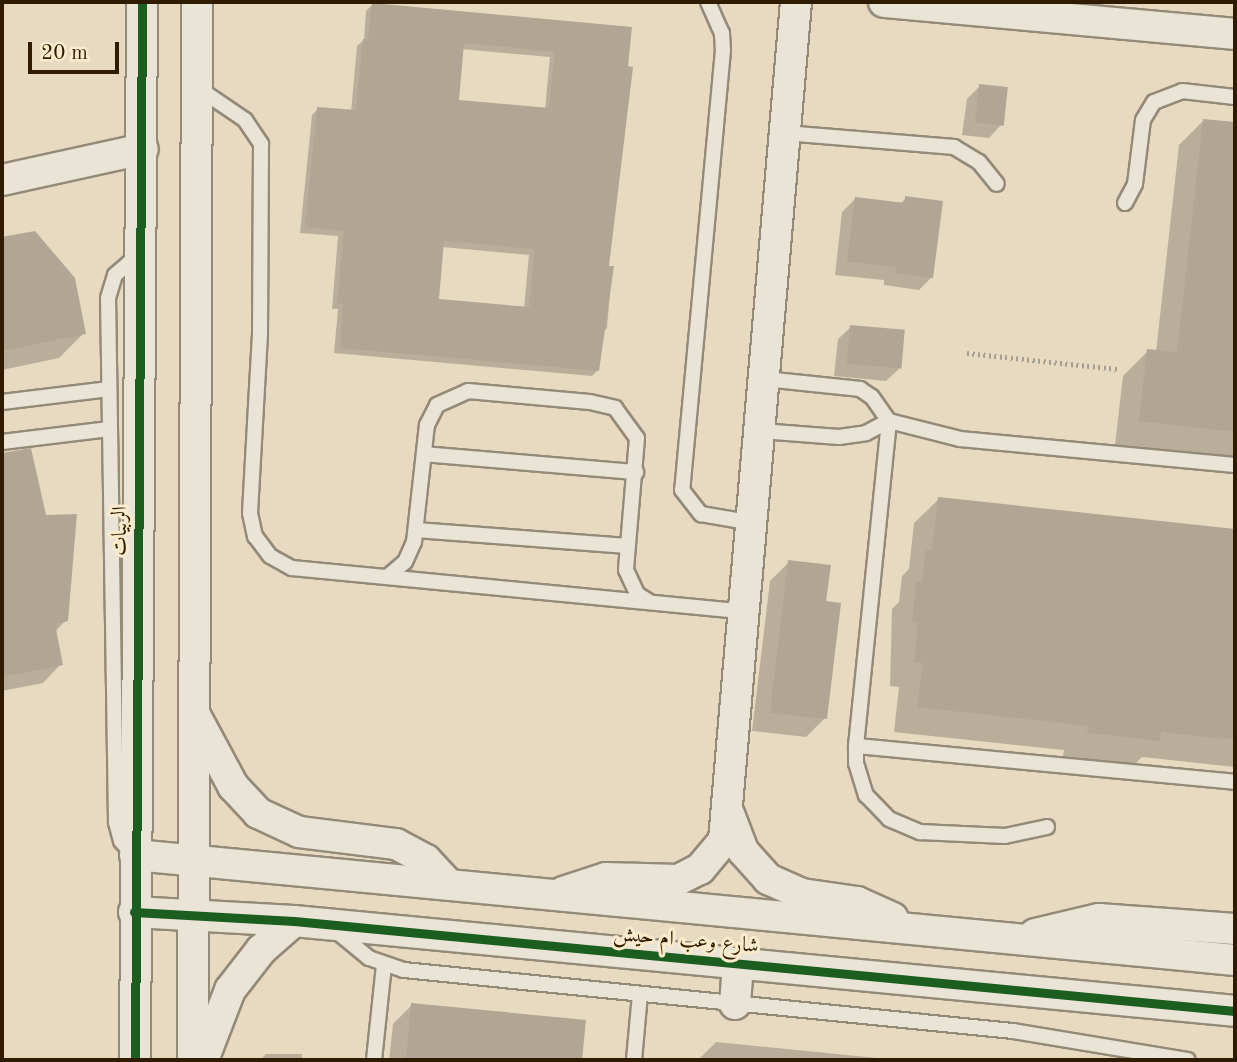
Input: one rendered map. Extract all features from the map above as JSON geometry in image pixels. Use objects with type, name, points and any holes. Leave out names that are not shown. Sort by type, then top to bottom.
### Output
[{"type":"street","name":"الربيات","points":[[135,1060],[142,2]]},
{"type":"street","points":[[193,1060],[191,914],[197,2]]},
{"type":"street","points":[[557,895],[589,880],[665,881],[689,876],[718,851],[729,814],[796,2]]},
{"type":"street","points":[[884,2],[1235,34]]},
{"type":"street","points":[[2,180],[143,149]]},
{"type":"street","points":[[193,712],[233,786],[258,813],[299,832],[396,844],[426,860],[449,885]]},
{"type":"street","points":[[729,814],[743,851],[768,879],[802,894],[874,908],[907,928]]},
{"type":"street","name":"شارع وعب ام حيش","points":[[135,855],[1235,960]]},
{"type":"street","name":"شارع وعب ام حيش","points":[[134,912],[294,921],[1235,1011]]},
{"type":"street","name":"شارع وعب ام حيش","points":[[1019,938],[1099,919],[1235,929]]},
{"type":"street","points":[[203,1060],[229,990],[261,950],[294,921]]},
{"type":"street","points":[[735,1004],[738,964]]},
{"type":"lane","points":[[708,2],[719,25],[723,50],[682,490],[701,514],[753,523]]},
{"type":"lane","points":[[198,88],[252,127],[263,153],[260,334],[250,513],[256,536],[270,556],[292,568],[745,612]]},
{"type":"lane","points":[[1125,203],[1135,184],[1147,110],[1162,96],[1182,91],[1235,97]]},
{"type":"lane","points":[[785,133],[954,147],[979,162],[998,184]]},
{"type":"lane","points":[[135,855],[121,841],[116,822],[109,389],[110,286],[122,265],[142,251]]},
{"type":"lane","points":[[765,379],[860,389],[872,397],[889,421],[856,746],[859,779],[866,795],[889,819],[904,827],[1005,836],[1047,828]]},
{"type":"lane","points":[[2,402],[109,389]]},
{"type":"lane","points":[[387,577],[411,552],[416,530],[427,425],[437,405],[468,391],[603,403],[615,408],[636,438],[636,472],[627,547],[630,582],[648,601]]},
{"type":"lane","points":[[761,430],[854,436],[889,421],[960,439],[1235,464]]},
{"type":"lane","points":[[2,442],[110,429]]},
{"type":"lane","points":[[424,454],[636,472]]},
{"type":"lane","points":[[416,530],[627,547]]},
{"type":"lane","points":[[856,746],[1235,782]]},
{"type":"lane","points":[[328,925],[384,965],[735,1004],[1013,1031],[1188,1060]]},
{"type":"lane","points":[[374,1060],[384,965]]},
{"type":"lane","points":[[634,1060],[640,994]]},
{"type":"path","points":[[967,353],[1118,369]]},
{"type":"building","points":[[372,3],[632,27],[628,66],[633,67],[609,266],[614,266],[599,371],[340,348],[343,304],[337,303],[344,231],[305,227],[317,107],[356,110],[363,39],[368,39]],"holes":[[[464,43],[555,52],[549,108],[459,100]],[[444,241],[535,249],[529,307],[439,299]]]},
{"type":"building","points":[[979,84],[1008,87],[1004,126],[975,123]]},
{"type":"building","points":[[1203,119],[1235,122],[1235,432],[1139,421],[1147,349],[1177,352]]},
{"type":"building","points":[[905,196],[943,201],[933,278],[896,273],[896,267],[847,262],[855,197],[905,203]]},
{"type":"building","points":[[35,231],[75,278],[86,334],[2,351],[2,237]]},
{"type":"building","points":[[850,325],[905,330],[901,369],[847,364]]},
{"type":"building","points":[[31,448],[46,515],[77,514],[68,621],[55,624],[63,665],[2,677],[2,453]]},
{"type":"building","points":[[938,497],[1235,529],[1235,740],[1161,732],[1160,741],[1087,733],[1088,726],[917,707],[923,663],[914,662],[918,623],[912,622],[916,582],[922,583],[926,550],[932,550]]},
{"type":"building","points":[[788,560],[831,565],[826,601],[841,603],[827,719],[770,713]]},
{"type":"building","points":[[411,1003],[586,1020],[582,1060],[406,1060]]},
{"type":"cycle path","points":[[135,1060],[142,2]]},
{"type":"cycle path","points":[[134,912],[294,921],[1235,1011]]}]
